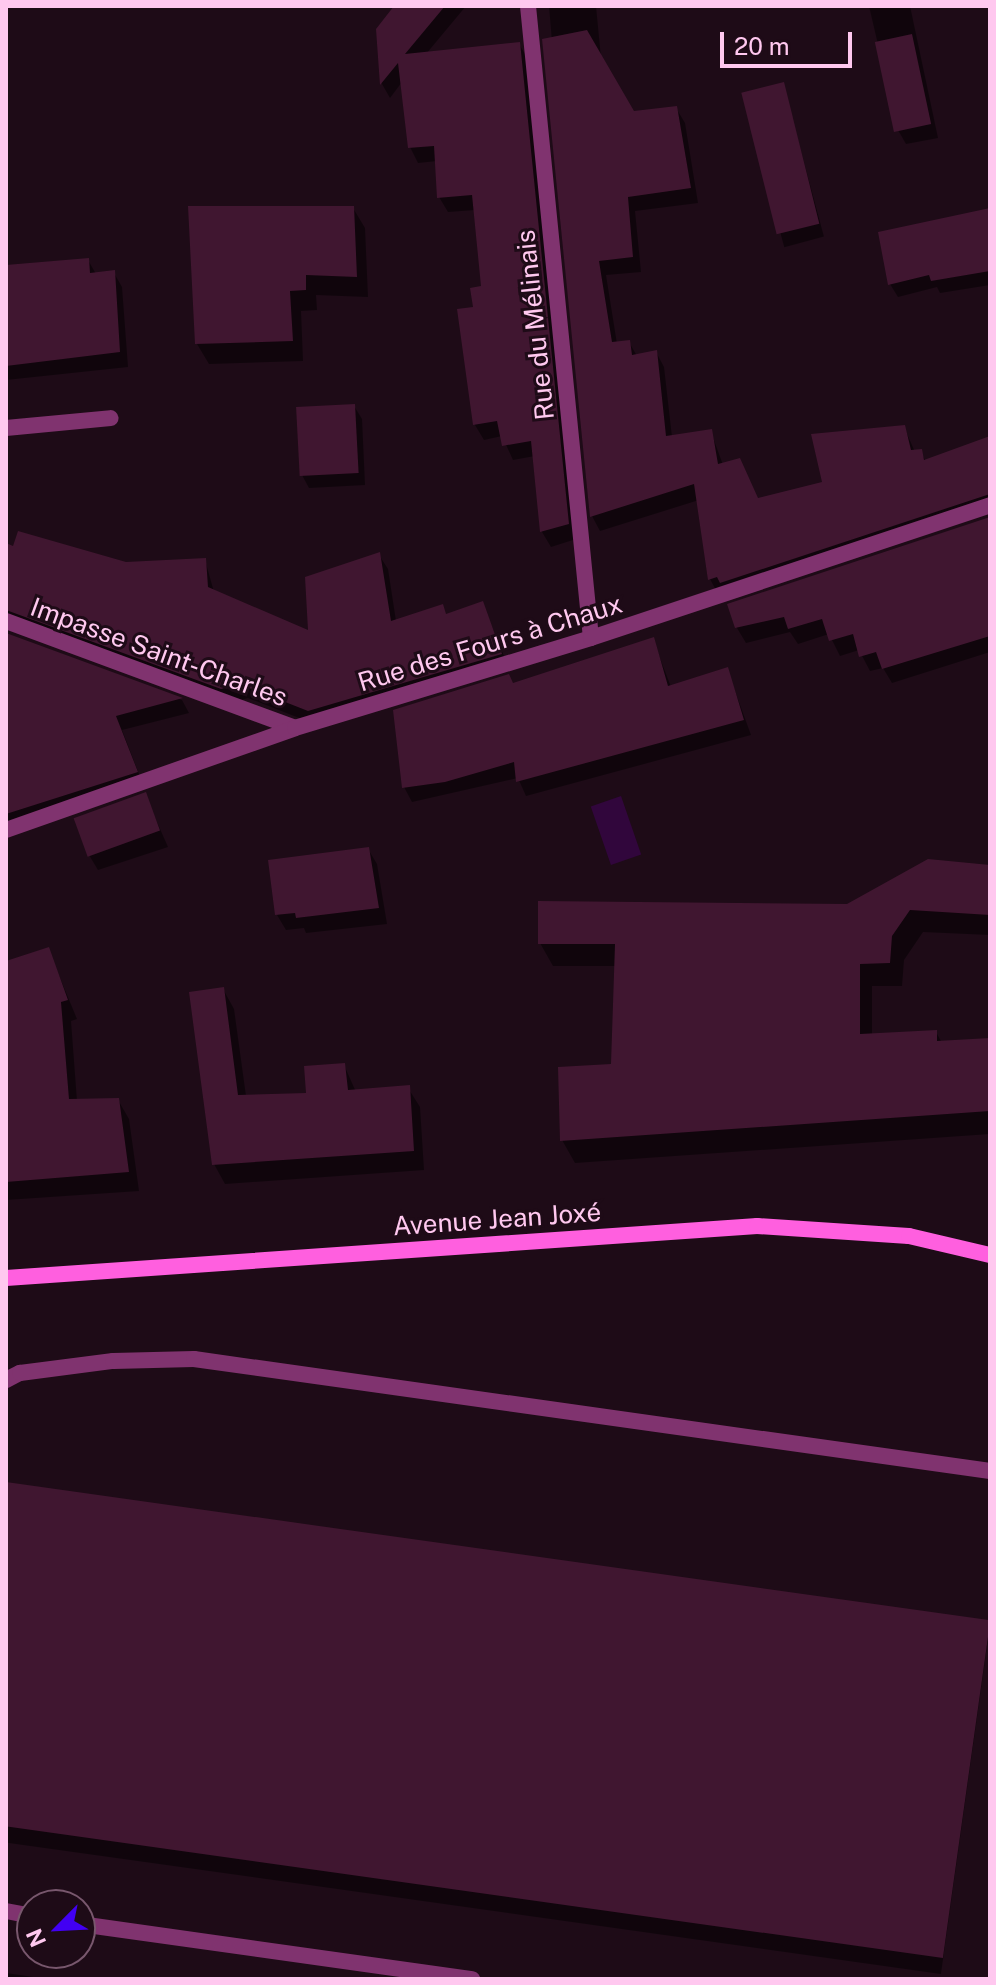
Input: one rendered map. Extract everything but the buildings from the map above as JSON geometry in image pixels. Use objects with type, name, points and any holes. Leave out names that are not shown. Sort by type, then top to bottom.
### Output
[{"type":"main road","name":"Avenue Jean Joxé","points":[[6,1278],[757,1226],[909,1236],[990,1255]]},
{"type":"street","name":"Rue du Mélinais","points":[[528,6],[591,638]]},
{"type":"street","points":[[6,428],[111,418]]},
{"type":"street","name":"Rue des Fours à Chaux","points":[[6,830],[295,728],[591,638],[990,505]]},
{"type":"street","name":"Impasse Saint-Charles","points":[[6,621],[295,728]]},
{"type":"street","points":[[6,1380],[20,1373],[113,1361],[194,1359],[990,1471]]},
{"type":"street","points":[[96,1926],[472,1979]]},
{"type":"shaded area","points":[[621,796],[641,855],[611,865],[591,806]]}]
